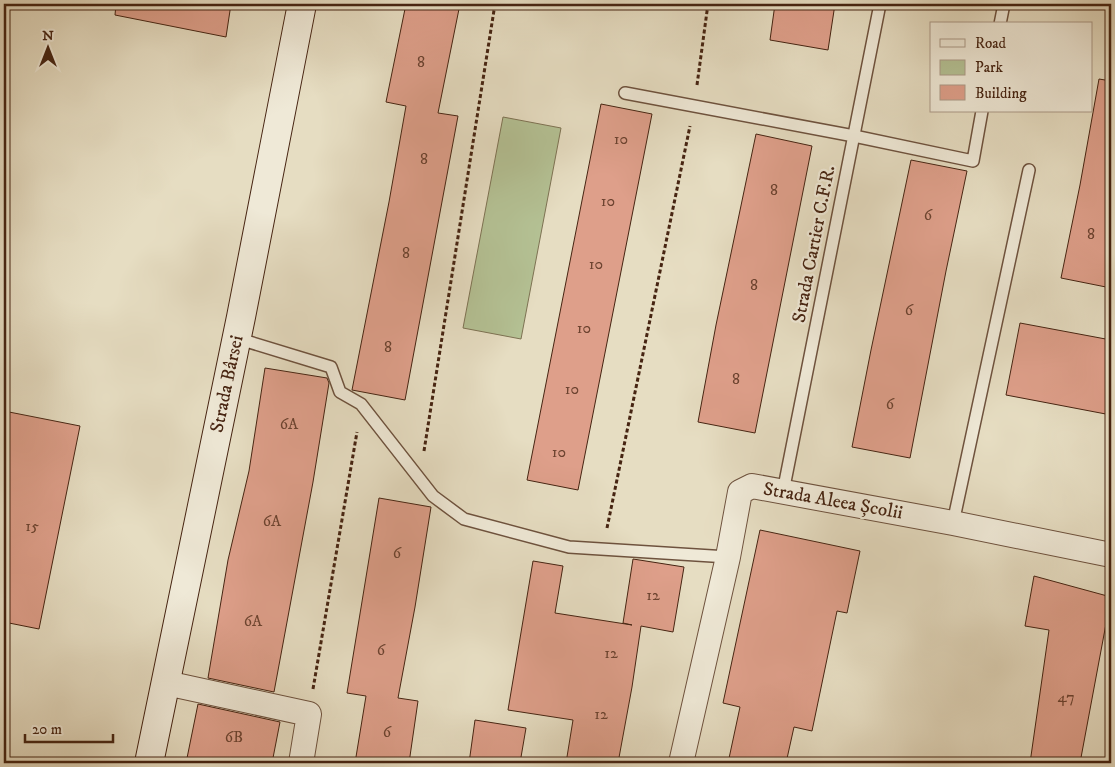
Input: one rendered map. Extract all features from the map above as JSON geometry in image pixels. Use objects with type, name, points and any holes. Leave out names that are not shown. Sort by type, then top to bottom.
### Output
[{"type":"street","name":"Strada Bârsei","points":[[149,763],[302,4]]},
{"type":"street","name":"Strada Aleea Școlii","points":[[681,763],[728,557],[740,492],[752,486],[953,523],[1111,555]]},
{"type":"street","points":[[166,683],[309,714],[301,763]]},
{"type":"lane","name":"Strada Cartier C.F.R.","points":[[783,492],[880,4]]},
{"type":"lane","points":[[1000,22],[1004,4]]},
{"type":"lane","points":[[625,93],[854,136],[973,161],[982,112]]},
{"type":"lane","points":[[953,523],[1029,170]]},
{"type":"lane","points":[[236,338],[331,367],[340,392],[362,404],[433,496],[464,519],[569,547],[728,557]]},
{"type":"path","points":[[419,478],[496,4]]},
{"type":"path","points":[[603,549],[694,106],[708,4]]},
{"type":"path","points":[[309,714],[362,404]]},
{"type":"green space","points":[[503,117],[561,128],[521,339],[463,328]]},
{"type":"building","points":[[116,4],[231,4],[226,37],[115,15]]},
{"type":"building","points":[[406,4],[460,4],[438,113],[458,116],[405,400],[352,390],[406,106],[386,102]]},
{"type":"building","points":[[775,4],[835,4],[828,50],[770,40]]},
{"type":"building","points":[[1099,79],[1111,81],[1111,288],[1061,278]]},
{"type":"building","points":[[601,104],[652,114],[578,490],[527,480]]},
{"type":"building","points":[[756,134],[812,146],[755,433],[698,422],[716,325]]},
{"type":"building","points":[[911,160],[967,171],[910,458],[852,447]]},
{"type":"building","points":[[1020,323],[1111,340],[1111,415],[1006,395]]},
{"type":"building","points":[[265,368],[327,378],[329,383],[313,482],[274,692],[208,678],[228,560],[249,471]]},
{"type":"building","points":[[4,411],[80,426],[39,629],[4,622]]},
{"type":"building","points":[[379,498],[431,507],[398,698],[418,701],[409,763],[355,763],[366,696],[347,693]]},
{"type":"building","points":[[760,530],[860,551],[847,613],[837,611],[812,731],[794,727],[786,763],[728,763],[740,707],[723,703]]},
{"type":"building","points":[[633,559],[684,567],[673,632],[641,626],[618,763],[566,763],[573,720],[508,710],[533,561],[563,566],[555,613],[632,625],[623,623]]},
{"type":"building","points":[[1034,576],[1111,597],[1080,763],[1030,763],[1049,630],[1025,626]]},
{"type":"building","points":[[198,704],[280,722],[272,763],[186,763]]},
{"type":"building","points":[[475,720],[526,728],[520,763],[469,763]]}]
